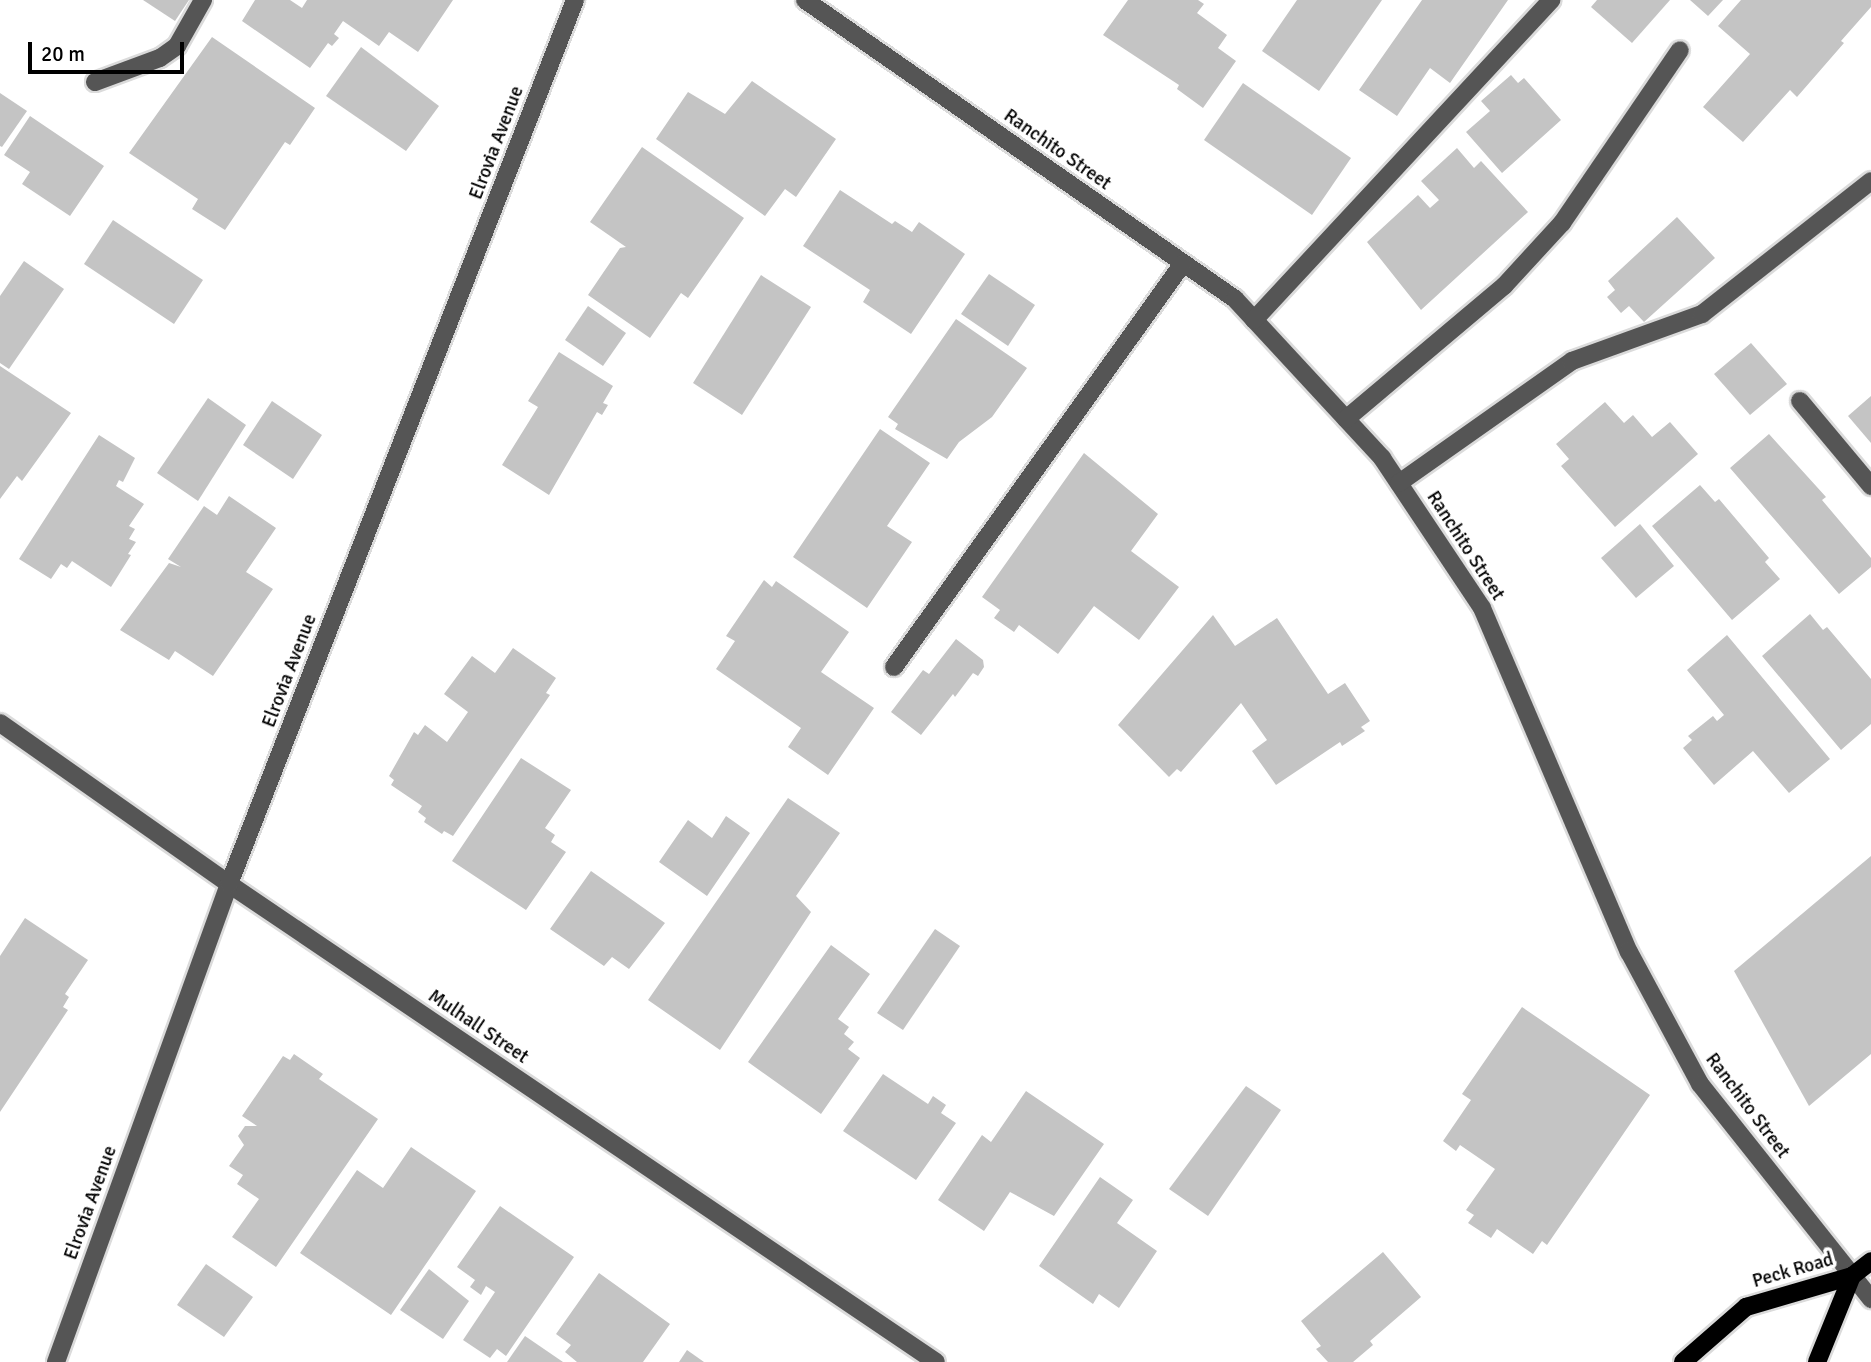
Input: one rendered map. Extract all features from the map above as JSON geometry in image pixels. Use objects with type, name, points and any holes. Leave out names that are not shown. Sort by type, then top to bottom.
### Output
[{"type":"main road","name":"Peck Road","points":[[1683,1362],[1746,1307],[1852,1276],[1871,1261]]},
{"type":"main road","name":"Peck Road","points":[[1817,1362],[1852,1276]]},
{"type":"street","points":[[95,82],[150,62],[177,46],[203,0]]},
{"type":"street","name":"Elrovia Avenue","points":[[56,1362],[229,884],[575,0]]},
{"type":"street","name":"Ranchito Street","points":[[805,0],[1235,299],[1346,419],[1399,483],[1482,608],[1629,952],[1700,1084],[1871,1299]]},
{"type":"street","points":[[1254,320],[1551,0]]},
{"type":"street","points":[[1346,419],[1504,286],[1562,223],[1680,50]]},
{"type":"street","points":[[1399,483],[1572,361],[1702,314],[1871,181]]},
{"type":"street","points":[[894,667],[1183,264]]},
{"type":"street","points":[[1800,401],[1871,486]]},
{"type":"street","name":"Mulhall Street","points":[[0,723],[229,884],[936,1362]]},
{"type":"building","points":[[143,0],[189,0],[175,21]]},
{"type":"building","points":[[255,0],[290,0],[302,8],[307,0],[453,0],[418,52],[389,32],[379,46],[343,21],[334,34],[339,38],[332,46],[328,43],[310,68],[242,21]]},
{"type":"building","points":[[1128,0],[1198,0],[1204,4],[1197,13],[1227,35],[1218,48],[1236,61],[1203,108],[1177,89],[1179,85],[1103,35]]},
{"type":"building","points":[[1297,0],[1382,0],[1319,91],[1262,51]]},
{"type":"building","points":[[1422,0],[1508,0],[1450,83],[1430,68],[1397,116],[1359,90]]},
{"type":"building","points":[[1597,0],[1670,0],[1632,43],[1591,7]]},
{"type":"building","points":[[1690,0],[1723,0],[1708,16]]},
{"type":"building","points":[[1741,0],[1871,0],[1871,7],[1841,41],[1844,43],[1797,97],[1790,90],[1743,142],[1703,107],[1750,54],[1718,26]]},
{"type":"building","points":[[212,37],[315,108],[290,145],[285,142],[225,230],[192,209],[198,199],[129,153]]},
{"type":"building","points":[[361,47],[439,106],[406,151],[326,96]]},
{"type":"building","points":[[1511,75],[1518,83],[1524,78],[1561,120],[1502,173],[1466,132],[1490,111],[1481,101]]},
{"type":"building","points":[[752,81],[836,139],[796,197],[785,189],[765,216],[656,139],[688,92],[725,114]]},
{"type":"building","points":[[1243,83],[1351,158],[1312,215],[1204,140]]},
{"type":"building","points":[[0,93],[27,111],[2,147],[0,146]]},
{"type":"building","points":[[30,116],[104,166],[70,216],[22,184],[30,172],[4,155]]},
{"type":"building","points":[[642,147],[744,218],[688,298],[681,293],[650,338],[588,295],[620,248],[626,247],[590,222]]},
{"type":"building","points":[[1457,148],[1474,168],[1481,161],[1528,212],[1421,310],[1367,242],[1418,195],[1430,208],[1439,200],[1421,181]]},
{"type":"building","points":[[840,190],[892,224],[895,221],[912,232],[919,222],[965,254],[911,334],[863,302],[870,290],[803,246]]},
{"type":"building","points":[[1677,217],[1715,258],[1644,322],[1629,306],[1621,313],[1607,297],[1615,290],[1608,281]]},
{"type":"building","points":[[113,220],[203,280],[174,324],[84,264]]},
{"type":"building","points":[[24,261],[64,289],[9,369],[0,363],[0,296]]},
{"type":"building","points":[[989,274],[1035,305],[1008,346],[961,314]]},
{"type":"building","points":[[761,275],[811,307],[742,415],[693,383]]},
{"type":"building","points":[[588,306],[626,333],[603,366],[565,340]]},
{"type":"building","points":[[956,319],[1027,368],[992,417],[959,442],[947,459],[895,429],[898,424],[888,417]]},
{"type":"building","points":[[1751,343],[1787,384],[1750,415],[1714,374]]},
{"type":"building","points":[[559,352],[613,386],[603,403],[608,405],[602,415],[597,412],[549,495],[502,465],[538,407],[528,401]]},
{"type":"building","points":[[0,366],[71,413],[22,481],[17,476],[0,499]]},
{"type":"building","points":[[1871,396],[1871,443],[1848,416]]},
{"type":"building","points":[[208,398],[246,425],[198,501],[157,473]]},
{"type":"building","points":[[272,401],[322,435],[293,479],[243,445]]},
{"type":"building","points":[[1605,402],[1624,423],[1633,415],[1652,437],[1670,422],[1698,454],[1615,527],[1561,466],[1569,459],[1556,444]]},
{"type":"building","points":[[880,429],[930,463],[887,526],[912,542],[867,608],[793,557]]},
{"type":"building","points":[[1769,434],[1826,497],[1822,500],[1871,558],[1871,567],[1839,594],[1730,468]]},
{"type":"building","points":[[99,435],[135,458],[123,482],[119,480],[116,486],[144,504],[129,526],[135,529],[129,539],[136,542],[128,554],[131,555],[111,587],[72,561],[67,568],[61,564],[51,579],[19,559]]},
{"type":"building","points":[[1084,453],[1158,514],[1131,551],[1179,587],[1139,640],[1094,606],[1058,654],[1019,625],[1014,632],[994,618],[1000,610],[982,597]]},
{"type":"building","points":[[1700,485],[1715,502],[1719,499],[1769,558],[1765,562],[1780,579],[1732,620],[1652,526]]},
{"type":"building","points":[[229,496],[276,528],[246,572],[273,589],[213,676],[175,651],[169,660],[120,630],[169,563],[181,567],[168,559],[204,506],[217,515]]},
{"type":"building","points":[[1640,524],[1674,566],[1636,598],[1601,558]]},
{"type":"building","points":[[764,580],[772,587],[776,581],[849,632],[821,672],[874,708],[828,775],[788,747],[801,728],[716,669],[735,641],[726,636]]},
{"type":"building","points":[[1810,614],[1823,630],[1827,627],[1871,679],[1871,724],[1841,750],[1762,656]]},
{"type":"building","points":[[1213,615],[1235,646],[1277,618],[1328,694],[1345,683],[1370,721],[1361,727],[1365,731],[1342,746],[1340,742],[1276,785],[1252,751],[1267,740],[1241,703],[1181,772],[1177,769],[1169,777],[1118,725]]},
{"type":"building","points":[[1727,635],[1830,759],[1789,793],[1753,751],[1714,785],[1683,748],[1692,740],[1688,736],[1713,716],[1717,721],[1724,715],[1687,670]]},
{"type":"building","points":[[956,639],[983,660],[984,667],[978,676],[973,673],[955,697],[953,694],[921,735],[891,712],[923,670],[929,674]]},
{"type":"building","points":[[513,648],[556,678],[546,693],[550,695],[453,836],[444,831],[442,834],[424,822],[426,818],[418,812],[422,806],[391,785],[394,780],[389,776],[414,732],[418,735],[425,725],[447,742],[468,712],[444,694],[472,656],[495,673]]},
{"type":"building","points":[[521,758],[571,790],[545,828],[555,835],[551,842],[566,852],[526,910],[452,861]]},
{"type":"building","points":[[788,798],[840,833],[796,896],[811,912],[720,1050],[648,1000]]},
{"type":"building","points":[[726,816],[750,833],[707,896],[659,862],[688,820],[712,838]]},
{"type":"building","points":[[1871,856],[1871,1054],[1809,1106],[1734,971]]},
{"type":"building","points":[[591,871],[665,923],[629,969],[612,957],[604,966],[550,929]]},
{"type":"building","points":[[25,918],[88,960],[65,994],[69,997],[63,1007],[68,1010],[0,1112],[0,956]]},
{"type":"building","points":[[935,929],[960,946],[903,1030],[877,1013]]},
{"type":"building","points":[[831,945],[870,974],[838,1019],[849,1027],[844,1034],[854,1042],[848,1049],[860,1058],[821,1114],[748,1062]]},
{"type":"building","points":[[1522,1007],[1650,1095],[1547,1245],[1542,1241],[1533,1254],[1497,1229],[1491,1238],[1468,1223],[1474,1215],[1466,1210],[1495,1169],[1460,1145],[1456,1151],[1443,1141],[1471,1100],[1462,1094]]},
{"type":"building","points":[[294,1054],[323,1074],[319,1079],[378,1119],[276,1267],[232,1237],[259,1199],[237,1184],[243,1175],[229,1166],[244,1145],[238,1136],[245,1126],[257,1126],[242,1116],[283,1056],[290,1060]]},
{"type":"building","points":[[883,1074],[928,1104],[933,1096],[946,1105],[941,1113],[956,1123],[916,1180],[843,1131]]},
{"type":"building","points":[[1246,1086],[1281,1110],[1208,1216],[1169,1189]]},
{"type":"building","points":[[1026,1091],[1104,1144],[1054,1216],[1010,1192],[984,1231],[938,1200],[982,1135],[991,1142]]},
{"type":"building","points":[[411,1147],[476,1191],[391,1315],[300,1253],[357,1170],[383,1188]]},
{"type":"building","points":[[1100,1177],[1133,1200],[1117,1223],[1157,1251],[1119,1308],[1099,1294],[1093,1304],[1039,1266]]},
{"type":"building","points":[[500,1206],[574,1257],[506,1356],[497,1349],[490,1358],[463,1340],[495,1292],[486,1286],[481,1295],[470,1287],[475,1280],[457,1267]]},
{"type":"building","points":[[1383,1252],[1421,1297],[1370,1341],[1373,1345],[1353,1362],[1328,1362],[1316,1349],[1321,1346],[1301,1321]]},
{"type":"building","points":[[206,1264],[253,1297],[224,1337],[177,1305]]},
{"type":"building","points":[[429,1269],[469,1301],[443,1339],[400,1310]]},
{"type":"building","points":[[599,1273],[670,1324],[643,1362],[577,1362],[565,1352],[571,1345],[556,1334]]},
{"type":"building","points":[[525,1336],[563,1362],[507,1362]]},
{"type":"building","points":[[687,1350],[704,1362],[679,1362]]}]
